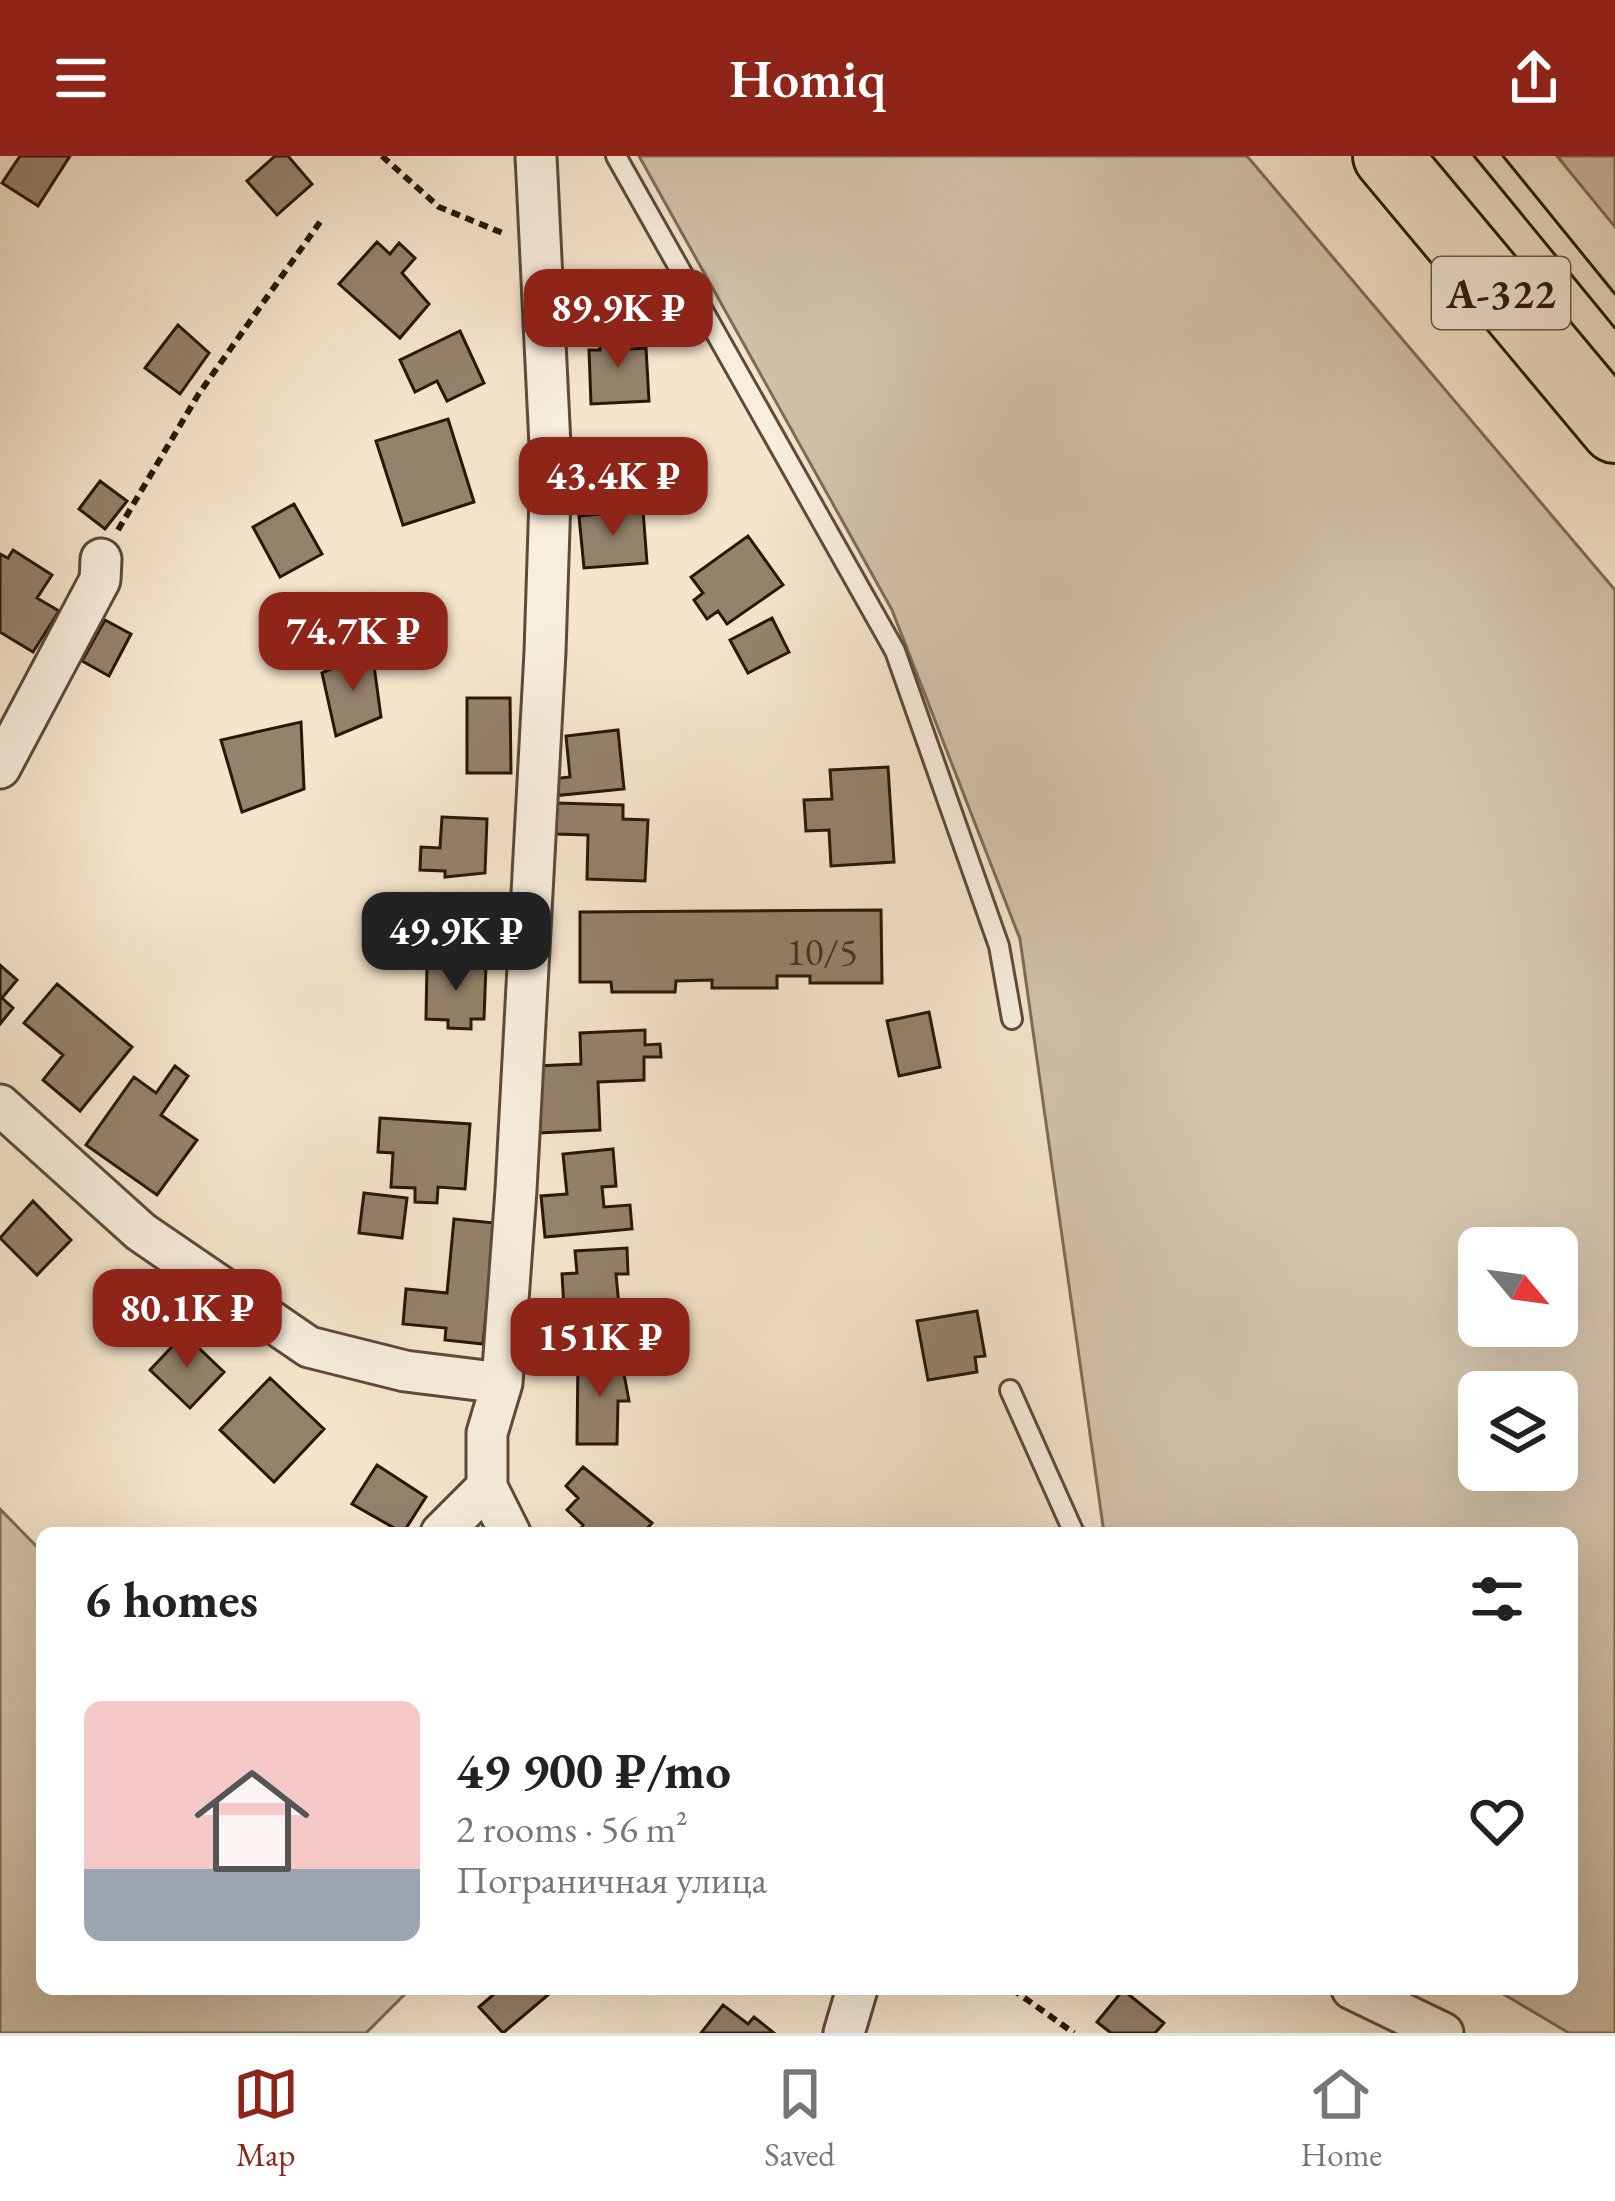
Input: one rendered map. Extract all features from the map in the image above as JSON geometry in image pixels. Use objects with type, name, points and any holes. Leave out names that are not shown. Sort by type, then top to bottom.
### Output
[{"type":"highway","name":"А-322","points":[[1387,156],[1615,429]]},
{"type":"street","points":[[507,1527],[487,1487],[487,1433],[502,1383],[545,652],[551,466],[536,156]]},
{"type":"street","points":[[0,769],[100,580],[101,559]]},
{"type":"street","points":[[0,1105],[141,1232],[309,1347],[405,1371],[502,1383]]},
{"type":"street","points":[[447,1527],[487,1487]]},
{"type":"street","points":[[844,2033],[855,1995]]},
{"type":"street","points":[[1364,1995],[1443,2033]]},
{"type":"lane","points":[[616,156],[895,651],[999,946],[1012,1019]]},
{"type":"lane","points":[[1010,1390],[1071,1527]]},
{"type":"path","points":[[382,156],[439,206],[503,232],[542,278]]},
{"type":"path","points":[[101,559],[198,395],[320,222]]},
{"type":"path","points":[[1021,1995],[1075,2033]]},
{"type":"shaded area","points":[[639,156],[1247,156],[1615,590],[1615,2033],[1569,2033],[1505,1995],[1578,1995],[1578,1527],[1103,1527],[1020,939],[892,610]]},
{"type":"shaded area","points":[[1557,156],[1615,156],[1615,227]]},
{"type":"shaded area","points":[[0,1509],[36,1546],[36,1995],[404,1995],[366,2033],[0,2033]]},
{"type":"building","points":[[20,156],[70,156],[38,206],[2,183]]},
{"type":"building","points":[[275,156],[288,156],[312,184],[277,215],[247,181]]},
{"type":"building","points":[[377,242],[390,254],[399,243],[415,258],[402,273],[429,304],[400,338],[339,284]]},
{"type":"building","points":[[178,325],[209,353],[180,394],[145,368]]},
{"type":"building","points":[[460,331],[484,383],[447,401],[437,381],[415,392],[400,360]]},
{"type":"building","points":[[630,331],[631,349],[646,348],[649,401],[591,404],[589,350],[600,350],[599,333]]},
{"type":"building","points":[[448,419],[474,502],[403,525],[376,441]]},
{"type":"building","points":[[100,481],[127,501],[105,529],[79,509]]},
{"type":"building","points":[[294,504],[322,554],[280,577],[253,527]]},
{"type":"building","points":[[643,510],[647,563],[584,568],[579,516]]},
{"type":"building","points":[[748,536],[783,585],[727,624],[718,611],[707,619],[694,600],[703,593],[691,577]]},
{"type":"building","points":[[13,550],[52,575],[37,598],[59,611],[33,652],[0,632],[0,554],[8,558]]},
{"type":"building","points":[[772,618],[789,652],[748,673],[730,640]]},
{"type":"building","points":[[105,620],[131,634],[109,676],[82,661]]},
{"type":"building","points":[[372,651],[381,717],[336,736],[322,673]]},
{"type":"building","points":[[467,698],[510,698],[511,773],[467,773]]},
{"type":"building","points":[[301,722],[304,789],[242,812],[221,740]]},
{"type":"building","points":[[618,730],[624,789],[552,796],[550,779],[570,777],[566,736]]},
{"type":"building","points":[[888,767],[894,862],[831,866],[829,830],[806,831],[804,800],[832,799],[830,770]]},
{"type":"building","points":[[557,803],[623,805],[623,819],[648,820],[645,881],[587,879],[588,835],[556,834]]},
{"type":"building","points":[[442,817],[487,819],[485,873],[445,877],[445,871],[420,870],[421,847],[440,848]]},
{"type":"building","points":[[881,910],[882,983],[810,983],[810,976],[777,976],[777,988],[712,988],[712,980],[676,981],[675,992],[612,992],[611,982],[580,982],[580,912]]},
{"type":"building","points":[[427,963],[486,965],[484,1019],[471,1019],[471,1029],[448,1028],[448,1020],[426,1019]]},
{"type":"building","points":[[0,965],[17,980],[2,998],[13,1008],[0,1024]]},
{"type":"building","points":[[57,984],[132,1047],[80,1111],[43,1080],[63,1055],[24,1023]]},
{"type":"building","points":[[929,1012],[940,1067],[899,1076],[887,1021]]},
{"type":"building","points":[[645,1030],[645,1045],[660,1044],[661,1057],[644,1057],[644,1080],[598,1082],[600,1130],[539,1133],[536,1066],[581,1064],[580,1033]]},
{"type":"building","points":[[175,1066],[188,1076],[161,1115],[197,1140],[157,1195],[86,1145],[134,1077],[156,1093]]},
{"type":"building","points":[[380,1118],[470,1124],[465,1189],[438,1187],[437,1203],[415,1202],[415,1188],[391,1187],[393,1153],[378,1152]]},
{"type":"building","points":[[613,1149],[616,1186],[602,1187],[604,1207],[630,1205],[632,1229],[545,1237],[541,1196],[567,1194],[563,1154]]},
{"type":"building","points":[[364,1193],[407,1198],[402,1238],[359,1233]]},
{"type":"building","points":[[33,1201],[71,1240],[37,1275],[0,1238]]},
{"type":"building","points":[[454,1219],[495,1223],[483,1344],[445,1340],[446,1328],[403,1324],[406,1289],[447,1293]]},
{"type":"building","points":[[627,1248],[628,1274],[616,1274],[619,1306],[564,1309],[562,1274],[577,1273],[575,1251]]},
{"type":"building","points":[[977,1311],[985,1356],[975,1357],[977,1372],[928,1380],[917,1321]]},
{"type":"building","points":[[184,1334],[224,1372],[190,1408],[150,1370]]},
{"type":"building","points":[[578,1358],[621,1358],[629,1401],[618,1401],[617,1444],[577,1444]]},
{"type":"building","points":[[270,1378],[324,1429],[274,1482],[220,1430]]},
{"type":"building","points":[[377,1465],[426,1497],[407,1527],[392,1527],[352,1504]]},
{"type":"building","points":[[583,1467],[652,1523],[648,1527],[582,1527],[567,1510],[578,1498],[566,1486]]},
{"type":"building","points":[[493,1995],[548,1995],[503,2033],[479,2007]]},
{"type":"building","points":[[1119,1995],[1129,1995],[1164,2023],[1155,2033],[1111,2033],[1097,2022]]},
{"type":"building","points":[[723,2005],[748,2024],[754,2017],[774,2033],[701,2033]]},
{"type":"tram line","points":[[1474,156],[1615,328]]},
{"type":"tram line","points":[[1503,156],[1615,294]]}]
